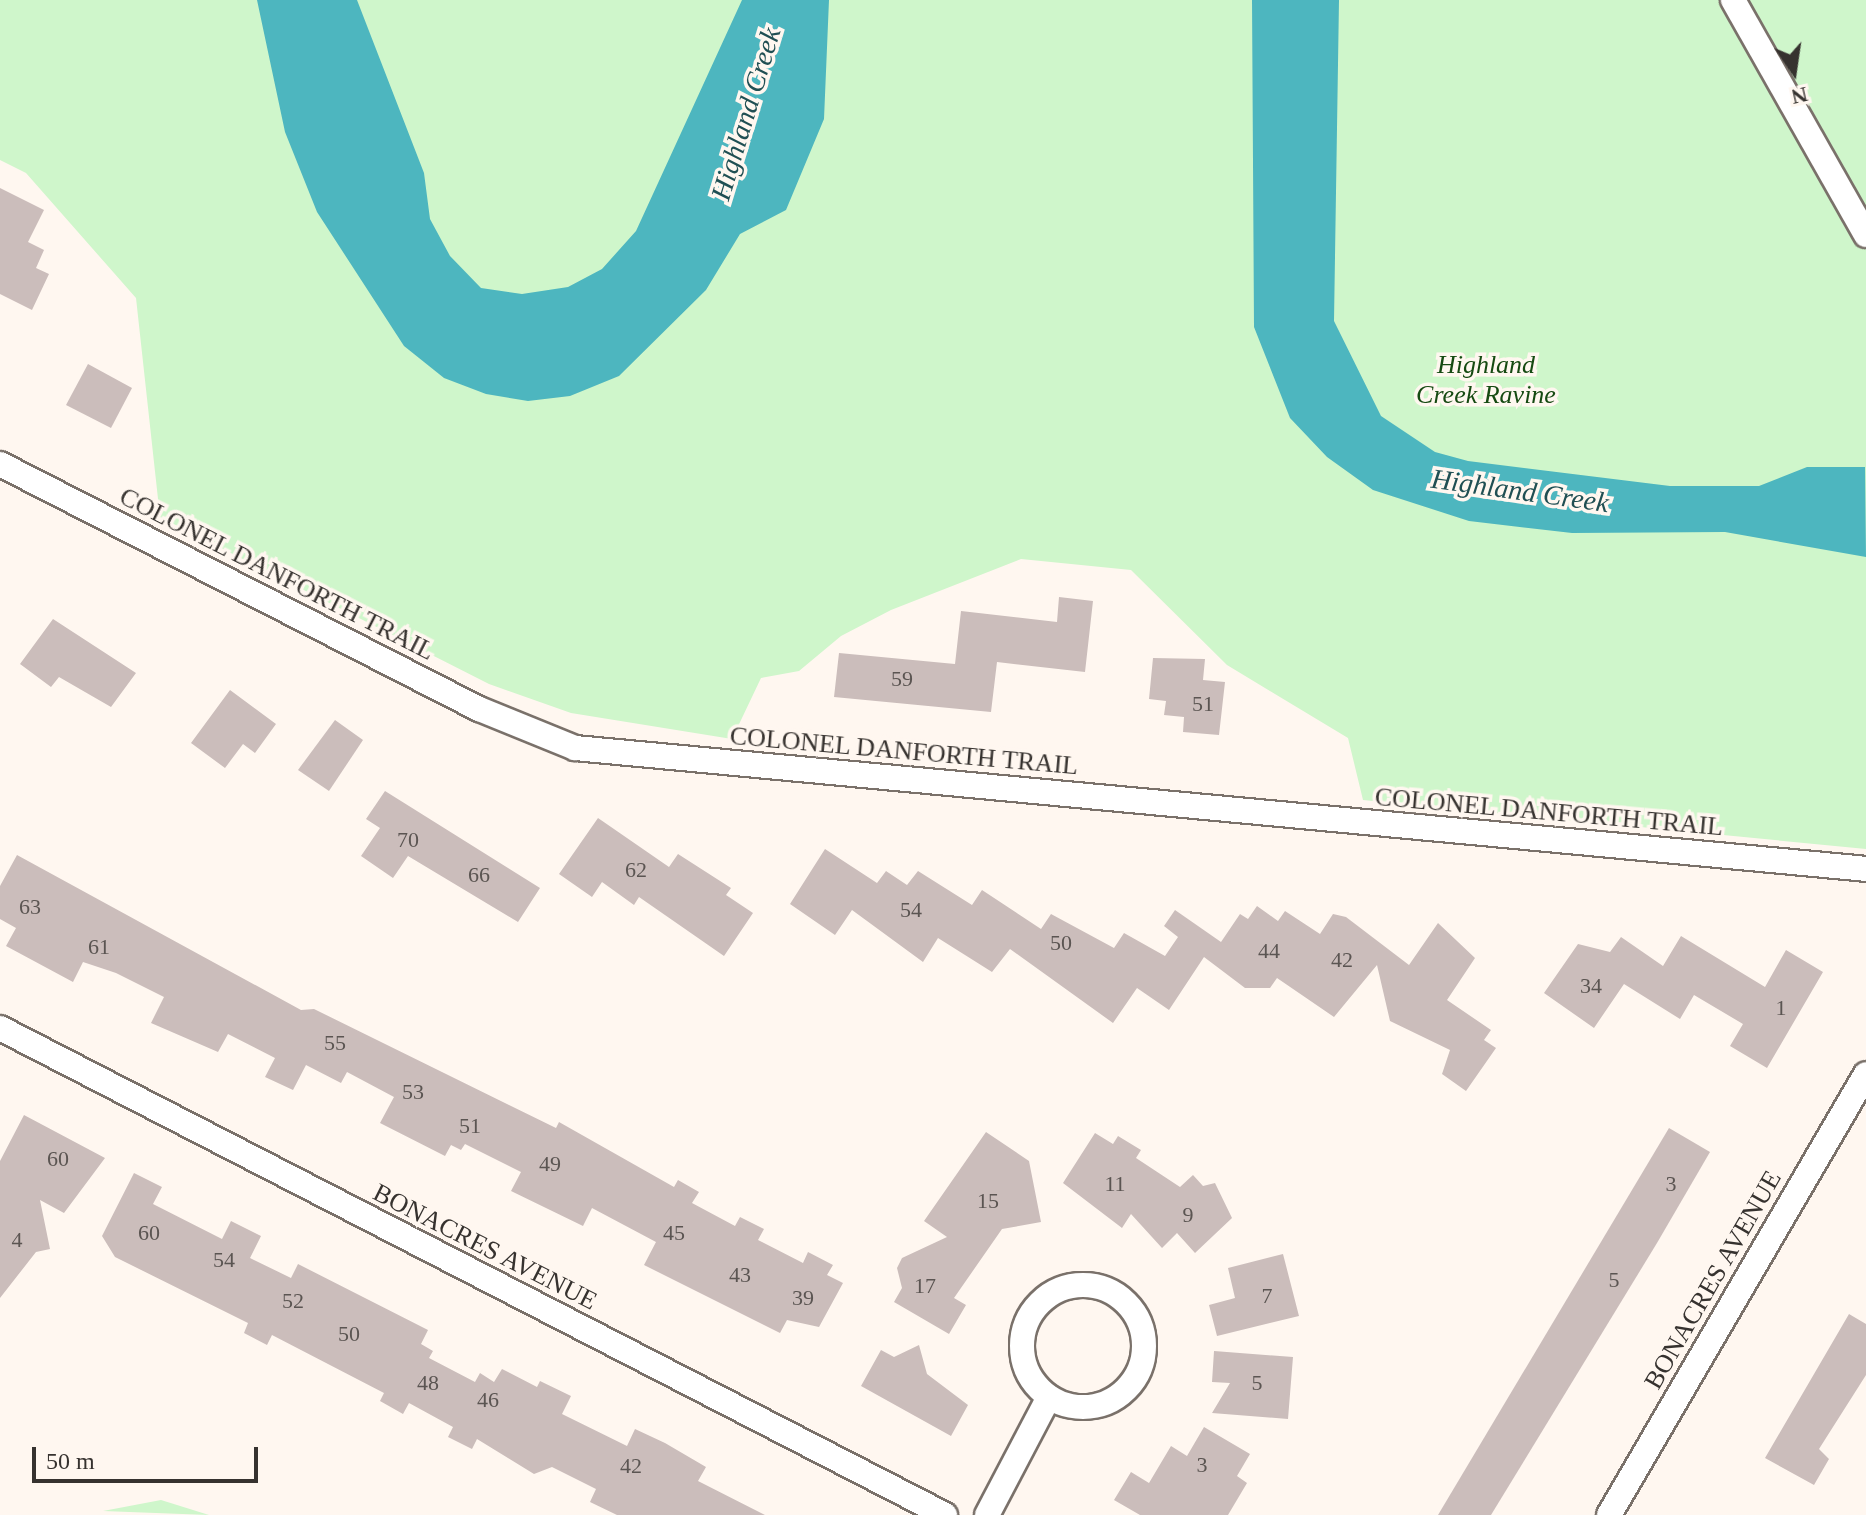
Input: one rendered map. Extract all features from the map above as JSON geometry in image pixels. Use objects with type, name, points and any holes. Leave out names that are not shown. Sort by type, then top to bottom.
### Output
[{"type":"street","points":[[1733,0],[1866,235]]},
{"type":"street","name":"COLONEL DANFORTH TRAIL","points":[[0,464],[479,709],[575,748],[1866,869]]},
{"type":"street","name":"BONACRES AVENUE","points":[[0,1028],[945,1515]]},
{"type":"street","name":"BONACRES AVENUE","points":[[1609,1515],[1866,1074]]},
{"type":"street","points":[[1071,1286],[1111,1291],[1139,1320],[1143,1359],[1136,1377],[1106,1403],[1067,1405],[1049,1397],[1024,1365],[1030,1315],[1071,1286]]},
{"type":"street","points":[[987,1515],[1049,1397]]},
{"type":"green space","name":"Highland Creek Ravine","points":[[0,0],[1866,0],[1866,849],[1363,800],[1348,738],[1227,665],[1131,570],[1021,559],[891,610],[841,636],[799,671],[761,678],[732,739],[571,713],[489,684],[160,517],[136,298],[26,173],[0,160]]},
{"type":"green space","points":[[161,1500],[209,1515],[103,1511]]},
{"type":"water","name":"Highland Creek","points":[[257,0],[357,0],[424,173],[430,219],[450,256],[481,288],[522,294],[568,287],[602,269],[636,231],[742,0],[829,0],[824,119],[786,210],[740,234],[706,290],[619,376],[570,396],[528,401],[486,394],[444,378],[404,346],[317,212],[285,132]]},
{"type":"water","name":"Highland Creek","points":[[1252,0],[1339,0],[1334,321],[1381,416],[1435,452],[1468,461],[1670,486],[1759,486],[1807,467],[1865,467],[1866,557],[1725,532],[1572,533],[1469,521],[1373,490],[1327,457],[1290,418],[1254,327]]},
{"type":"building","points":[[0,188],[44,210],[28,242],[44,250],[36,268],[49,274],[32,310],[0,294]]},
{"type":"building","points":[[88,364],[132,388],[111,428],[66,405]]},
{"type":"building","points":[[1059,597],[1093,601],[1085,672],[997,662],[991,712],[834,697],[839,653],[955,664],[961,611],[1057,622]]},
{"type":"building","points":[[53,619],[136,673],[111,707],[59,677],[51,687],[20,664]]},
{"type":"building","points":[[1153,658],[1205,659],[1203,680],[1225,682],[1219,735],[1183,732],[1184,717],[1164,715],[1166,701],[1149,699]]},
{"type":"building","points":[[230,690],[276,724],[255,753],[243,744],[225,768],[191,743]]},
{"type":"building","points":[[335,720],[363,740],[329,791],[298,770]]},
{"type":"building","points":[[385,791],[540,888],[518,922],[408,856],[393,878],[361,856],[380,828],[366,819]]},
{"type":"building","points":[[598,818],[669,867],[678,854],[731,888],[726,895],[753,913],[724,956],[639,897],[634,905],[602,882],[592,897],[559,874]]},
{"type":"building","points":[[825,849],[877,883],[886,871],[907,885],[918,871],[972,905],[982,890],[1041,929],[1051,914],[1114,948],[1124,933],[1165,956],[1178,937],[1164,926],[1175,910],[1221,942],[1240,914],[1248,919],[1257,906],[1278,921],[1285,911],[1320,934],[1333,914],[1346,917],[1409,965],[1438,923],[1475,958],[1447,1000],[1491,1030],[1484,1040],[1496,1048],[1466,1091],[1442,1074],[1450,1050],[1390,1021],[1377,965],[1334,1017],[1277,978],[1270,988],[1245,988],[1204,957],[1169,1010],[1137,988],[1113,1023],[1010,949],[992,972],[938,938],[923,962],[852,910],[835,935],[790,904]]},
{"type":"building","points":[[17,855],[301,1010],[314,1009],[556,1128],[559,1122],[674,1187],[678,1180],[699,1192],[692,1203],[735,1226],[740,1217],[764,1229],[758,1240],[803,1263],[808,1252],[833,1265],[827,1275],[843,1283],[819,1327],[787,1320],[780,1333],[644,1265],[656,1242],[592,1208],[583,1226],[511,1191],[521,1172],[465,1144],[461,1150],[451,1145],[445,1156],[380,1123],[394,1097],[347,1072],[341,1083],[306,1065],[293,1090],[265,1077],[275,1058],[228,1034],[218,1052],[151,1023],[164,997],[116,973],[83,962],[73,982],[6,946],[16,928],[0,919],[0,886]]},
{"type":"building","points":[[1681,936],[1765,987],[1786,950],[1823,972],[1767,1068],[1730,1046],[1743,1024],[1694,995],[1680,1019],[1624,984],[1594,1028],[1544,993],[1578,944],[1610,952],[1621,937],[1663,966]]},
{"type":"building","points":[[24,1115],[105,1158],[64,1213],[40,1200],[50,1249],[36,1252],[0,1298],[0,1161]]},
{"type":"building","points":[[1669,1128],[1710,1152],[1657,1243],[1491,1515],[1438,1515]]},
{"type":"building","points":[[986,1132],[1029,1161],[1041,1222],[1002,1229],[954,1298],[966,1305],[949,1334],[894,1302],[902,1288],[897,1268],[902,1258],[947,1237],[924,1221]]},
{"type":"building","points":[[1095,1133],[1113,1144],[1118,1136],[1141,1150],[1136,1158],[1180,1187],[1193,1175],[1203,1186],[1215,1183],[1232,1218],[1195,1253],[1177,1233],[1162,1248],[1131,1214],[1122,1228],[1063,1183]]},
{"type":"building","points":[[134,1173],[162,1187],[153,1204],[222,1239],[231,1221],[261,1236],[250,1258],[291,1278],[298,1264],[428,1330],[421,1344],[433,1351],[429,1358],[475,1382],[480,1373],[494,1382],[502,1369],[537,1387],[540,1381],[571,1396],[562,1414],[627,1446],[635,1429],[665,1443],[706,1467],[698,1481],[765,1515],[617,1515],[590,1502],[596,1489],[552,1467],[534,1474],[477,1439],[472,1449],[448,1437],[453,1427],[409,1403],[403,1414],[380,1401],[384,1393],[272,1335],[267,1345],[244,1333],[248,1323],[115,1257],[102,1236]]},
{"type":"building","points":[[1283,1254],[1299,1316],[1217,1336],[1209,1305],[1235,1298],[1228,1268]]},
{"type":"building","points":[[1849,1314],[1866,1324],[1866,1375],[1819,1449],[1829,1459],[1814,1485],[1765,1458]]},
{"type":"building","points":[[919,1345],[927,1374],[968,1405],[951,1436],[861,1386],[881,1350],[894,1357]]},
{"type":"building","points":[[1214,1351],[1293,1357],[1288,1419],[1212,1413],[1230,1383],[1212,1382]]},
{"type":"building","points":[[1204,1427],[1250,1454],[1237,1476],[1247,1483],[1228,1515],[1140,1515],[1114,1500],[1131,1472],[1149,1483],[1171,1446],[1187,1456]]}]
